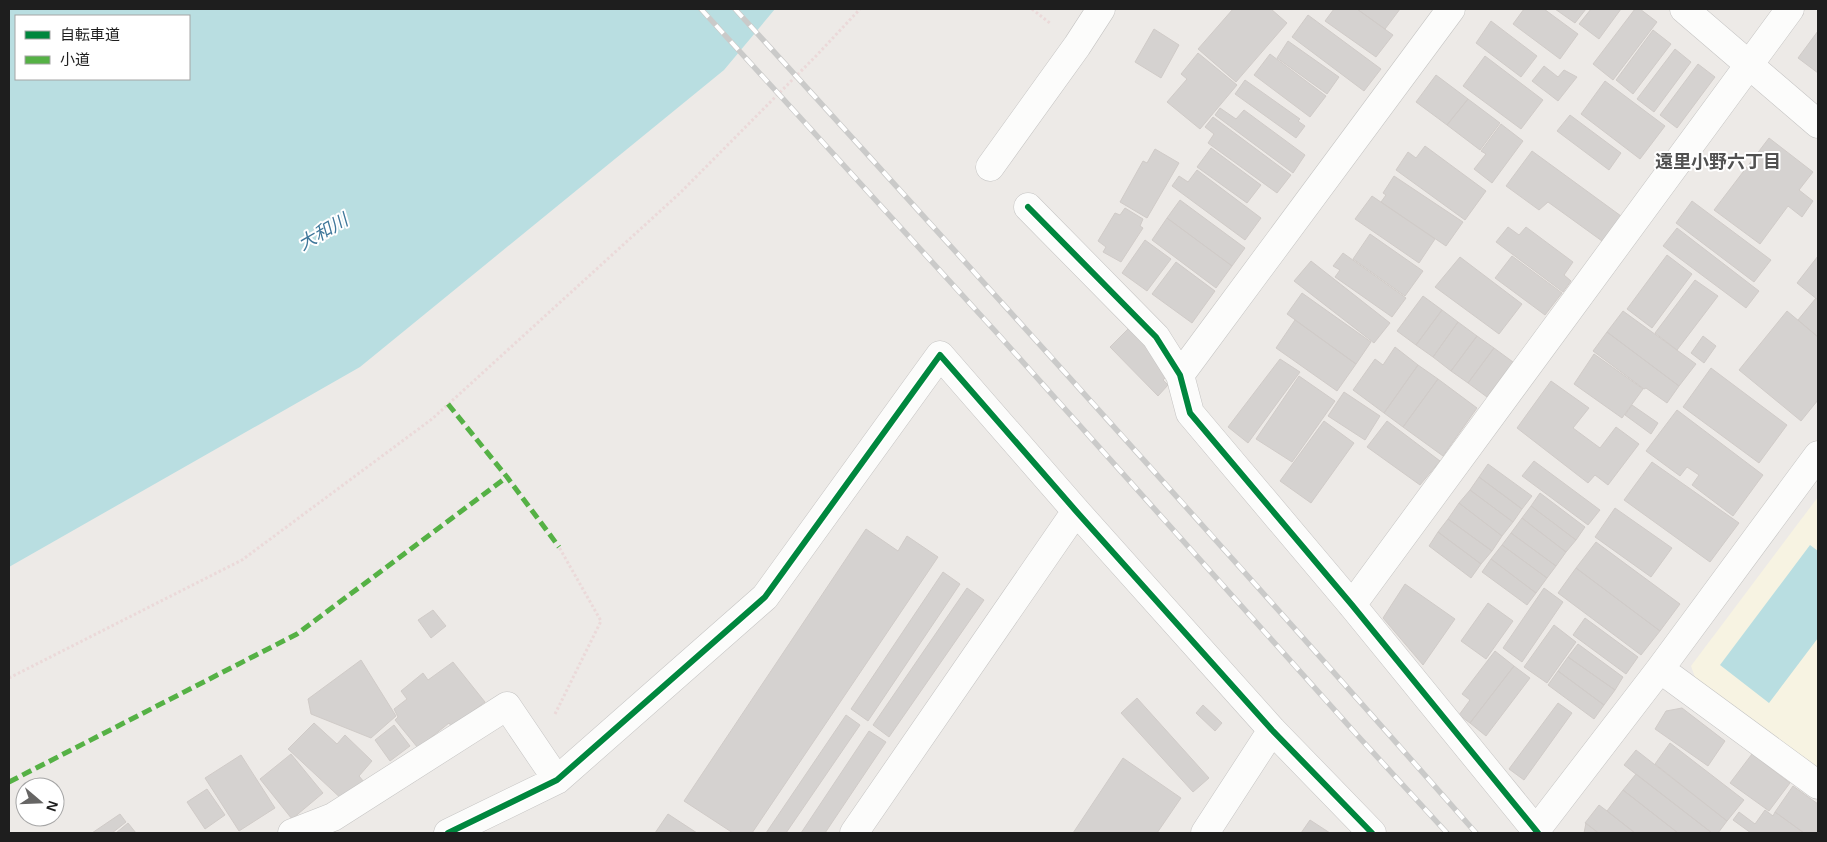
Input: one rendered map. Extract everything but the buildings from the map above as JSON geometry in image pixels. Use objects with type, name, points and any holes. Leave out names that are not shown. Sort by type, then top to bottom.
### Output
[{"type":"street","points":[[990,167],[1102,9]]},
{"type":"street","points":[[1180,375],[1450,9]]},
{"type":"street","points":[[1684,9],[1818,124]]},
{"type":"street","points":[[1352,605],[1790,9]]},
{"type":"street","points":[[1028,207],[1156,336],[1180,375],[1190,413],[1352,605],[1536,832],[1660,669],[1818,455]]},
{"type":"street","points":[[448,833],[567,772],[765,597],[940,355],[1076,511],[1272,730],[1372,833]]},
{"type":"street","points":[[854,833],[1076,511]]},
{"type":"street","points":[[1660,669],[1818,785]]},
{"type":"street","points":[[292,833],[333,817],[507,706],[567,772]]},
{"type":"street","points":[[1205,833],[1272,730]]},
{"type":"path","points":[[9,678],[242,560],[432,419],[680,193],[860,9]]},
{"type":"path","points":[[559,547],[601,621],[553,718],[567,772]]},
{"type":"shaded area","points":[[1818,497],[1818,770],[1696,680],[1691,666]]},
{"type":"water","name":"大和川","points":[[9,9],[775,9],[724,70],[360,367],[9,567]]},
{"type":"water","points":[[1810,545],[1818,551],[1818,638],[1769,703],[1720,665]]},
{"type":"railway","points":[[701,9],[996,332],[1447,833]]},
{"type":"railway","points":[[735,9],[922,214],[1476,833]]},
{"type":"marked path","points":[[448,404],[507,477],[559,547]]},
{"type":"marked path","points":[[9,782],[297,634],[507,477]]},
{"type":"cycle path","points":[[1028,207],[1156,337],[1180,375],[1190,413],[1352,605],[1538,833]]},
{"type":"cycle path","points":[[448,833],[557,780],[765,597],[940,355],[1076,511],[1272,730],[1372,833]]},
{"type":"district","name":"遠里小野六丁目","points":[[1718,162]]}]
